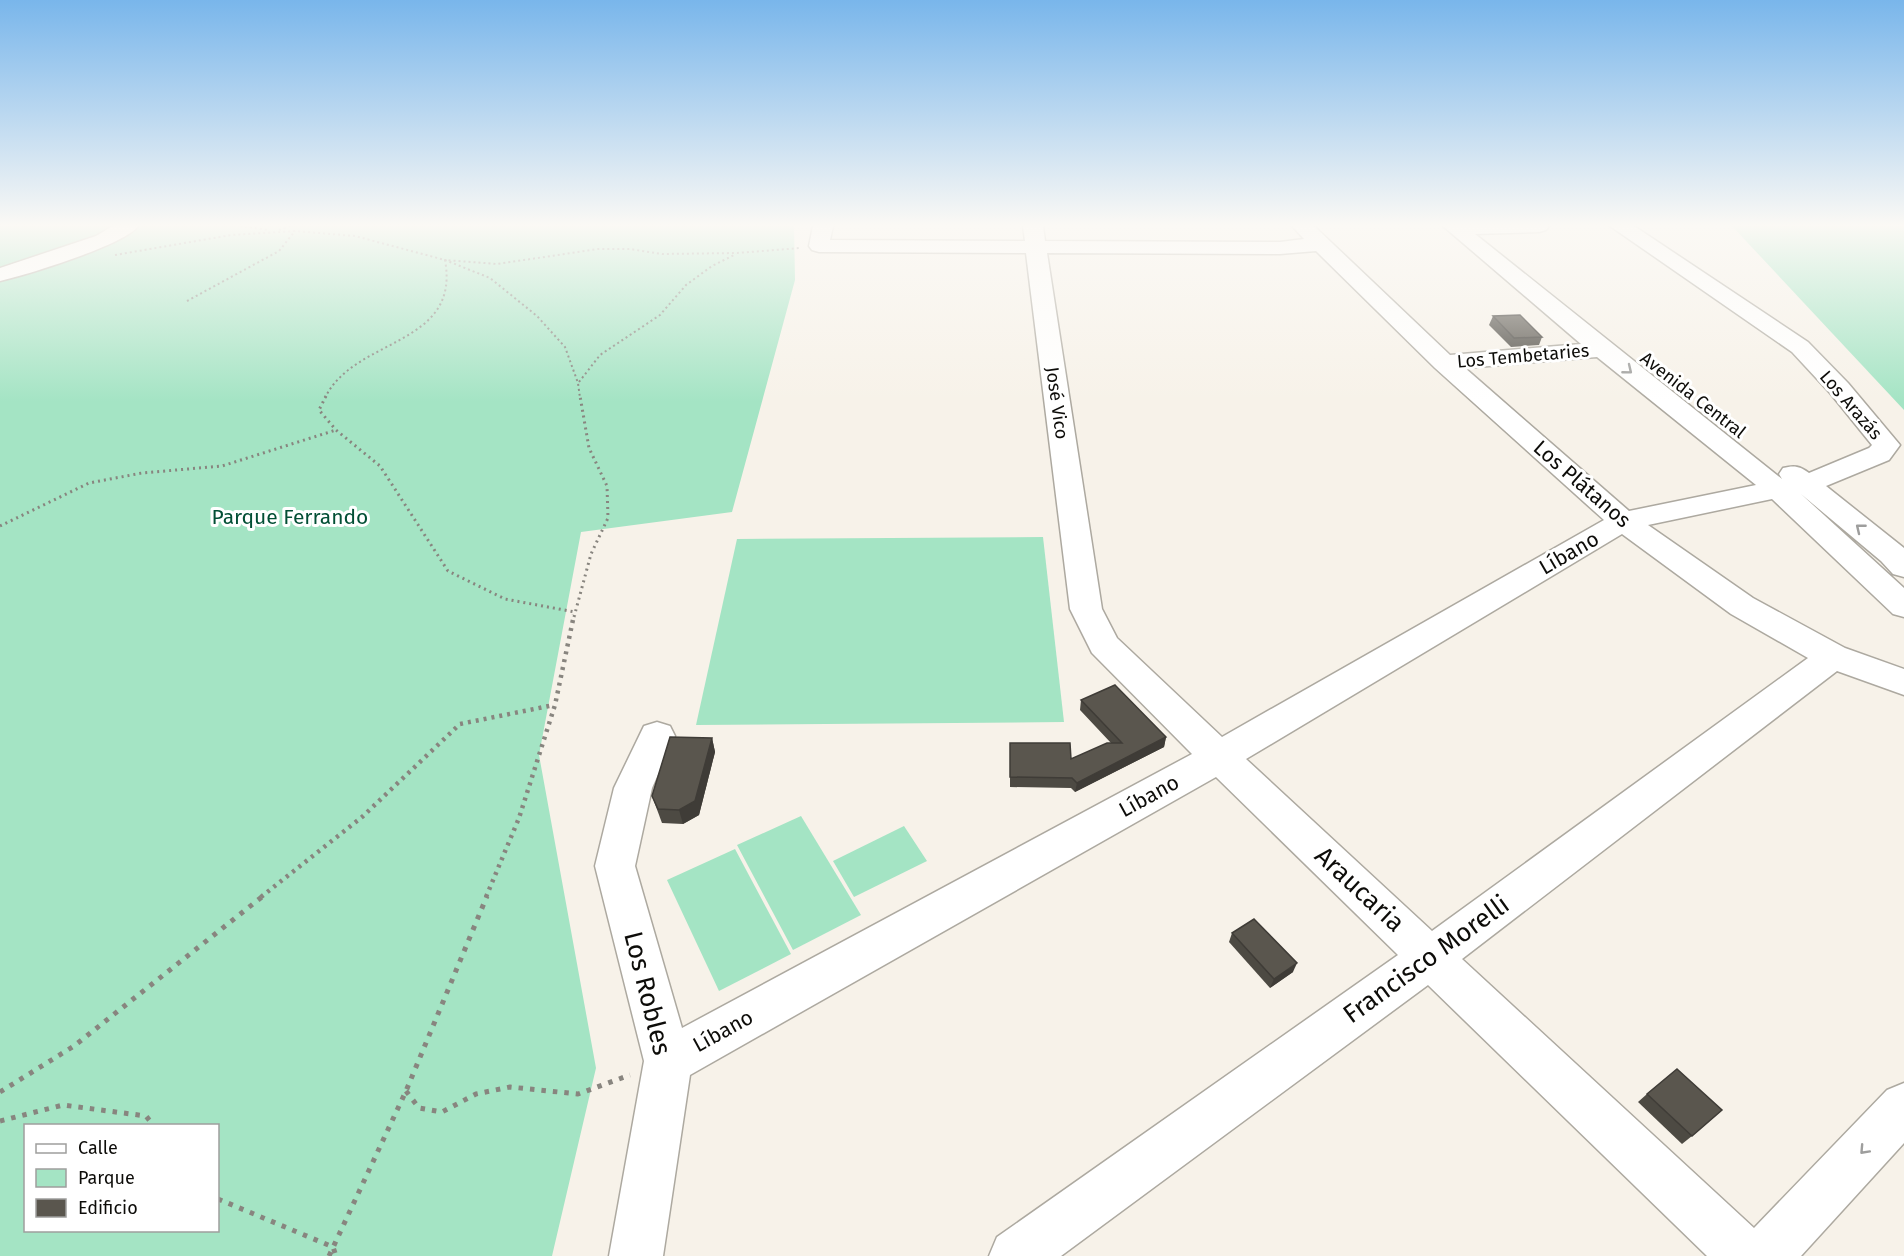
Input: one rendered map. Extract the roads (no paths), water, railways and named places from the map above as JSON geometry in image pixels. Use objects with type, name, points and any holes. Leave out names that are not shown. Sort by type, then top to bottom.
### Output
[{"type":"street","name":"José Vico","points":[[1041,285],[1081,579]]},
{"type":"street","name":"Los Plátanos","points":[[1363,285],[1444,363],[1623,521],[1742,606],[1833,657],[1904,682]]},
{"type":"street","name":"Avenida Central","points":[[1531,285],[1602,349],[1792,487],[1892,554],[1904,567]]},
{"type":"street","name":"Avenida Central","points":[[1539,285],[1792,487]]},
{"type":"street","name":"Los Arazás","points":[[1623,521],[1792,487],[1879,454],[1886,445],[1839,388],[1800,347],[1707,285]]},
{"type":"street","name":"Los Tembetaries","points":[[1444,363],[1602,349]]},
{"type":"street","points":[[1792,487],[1904,606]]},
{"type":"street","name":"Líbano","points":[[668,1061],[1219,757],[1623,521]]},
{"type":"street","name":"Araucaria","points":[[1081,579],[1086,609],[1104,645],[1745,1256]]},
{"type":"street","name":"Francisco Morelli","points":[[1016,1256],[1431,957],[1833,657]]},
{"type":"street","name":"Los Robles","points":[[636,1256],[668,1061],[615,866],[633,788],[657,736]]},
{"type":"street","points":[[1765,1256],[1904,1107]]},
{"type":"park label","name":"Parque Ferrando","points":[[290,517]]}]
